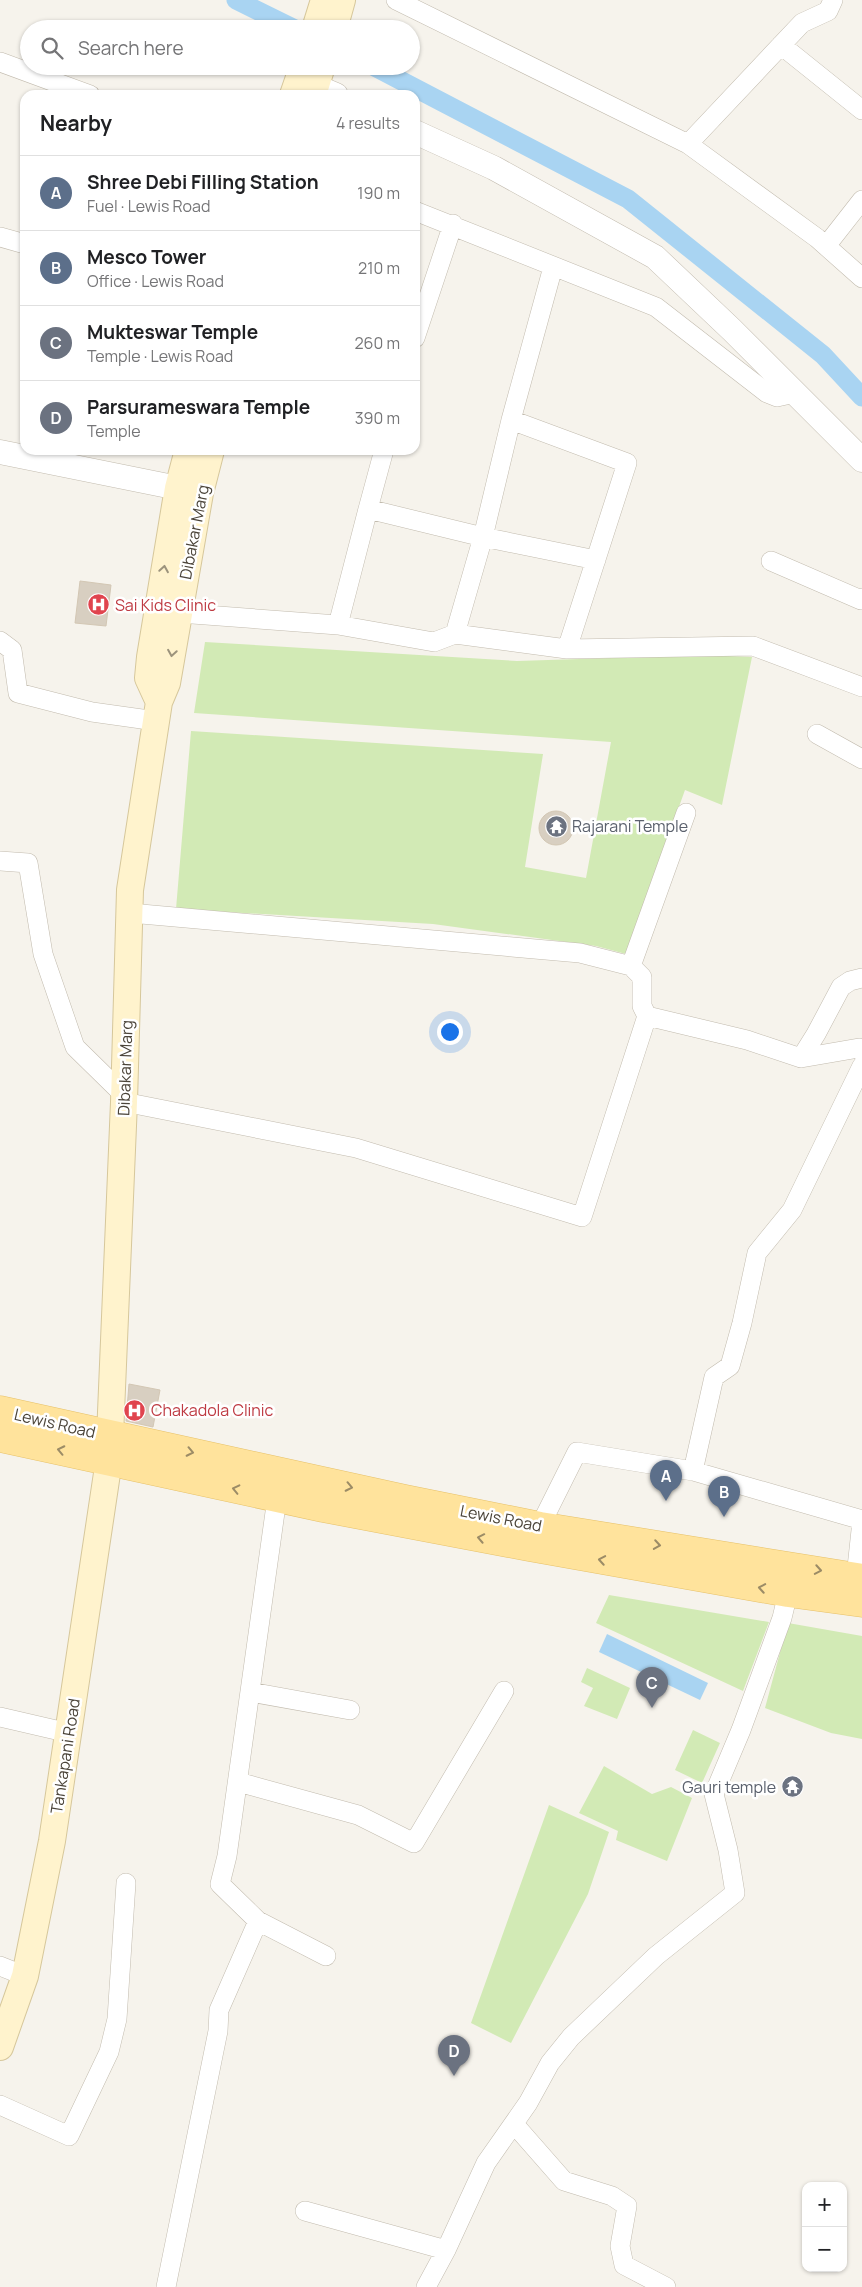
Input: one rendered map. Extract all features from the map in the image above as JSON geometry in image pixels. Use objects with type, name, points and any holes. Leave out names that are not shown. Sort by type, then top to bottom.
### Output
[{"type":"main road","name":"Dibakar Marg","points":[[157,712],[148,678],[150,657],[178,488],[187,455]]},
{"type":"main road","name":"Dibakar Marg","points":[[109,1448],[124,1098],[130,890],[157,712],[167,683],[200,493],[210,455]]},
{"type":"main road","name":"Lewis Road","points":[[0,1410],[109,1448]]},
{"type":"main road","name":"Lewis Road","points":[[0,1438],[109,1448]]},
{"type":"main road","points":[[109,1448],[143,1455]]},
{"type":"main road","name":"Tankapani Road","points":[[0,2047],[24,1976],[52,1841],[109,1448]]},
{"type":"main road","name":"Lewis Road","points":[[143,1455],[277,1498],[529,1547],[788,1593],[860,1586]]},
{"type":"main road","name":"Lewis Road","points":[[143,1455],[405,1499],[860,1586]]},
{"type":"street","points":[[396,0],[688,144],[826,246],[862,278]]},
{"type":"street","points":[[688,144],[802,23],[828,11],[833,0]]},
{"type":"street","points":[[781,46],[862,110]]},
{"type":"street","points":[[0,62],[20,69]]},
{"type":"street","points":[[35,75],[76,90]]},
{"type":"street","points":[[420,134],[494,168],[655,257],[862,460]]},
{"type":"street","points":[[826,246],[862,200]]},
{"type":"street","points":[[420,213],[453,224],[553,267],[656,307],[773,396],[783,397],[795,393]]},
{"type":"street","points":[[420,323],[453,224]]},
{"type":"street","points":[[0,236],[20,242]]},
{"type":"street","points":[[455,634],[484,537],[511,420],[553,267]]},
{"type":"street","points":[[511,420],[627,463],[567,649]]},
{"type":"street","points":[[0,452],[178,488]]},
{"type":"street","points":[[338,625],[383,455]]},
{"type":"street","points":[[368,509],[484,537],[596,560]]},
{"type":"street","points":[[771,561],[861,600]]},
{"type":"street","points":[[179,613],[338,625],[434,642],[455,634],[567,649],[753,646],[862,687]]},
{"type":"street","points":[[0,641],[12,650],[18,693],[92,712],[157,712]]},
{"type":"street","points":[[817,734],[862,759]]},
{"type":"street","points":[[631,966],[686,813]]},
{"type":"street","points":[[0,861],[28,863],[42,954],[75,1047],[124,1098],[356,1148],[582,1217],[647,1016],[642,1006],[642,977],[631,966],[580,953],[130,913]]},
{"type":"street","points":[[801,1058],[841,987],[850,981],[862,978]]},
{"type":"street","points":[[647,1016],[748,1040],[801,1058],[859,1048],[862,1052]]},
{"type":"street","points":[[693,1471],[714,1377],[730,1366],[742,1323],[757,1253],[792,1210],[862,1066]]},
{"type":"street","points":[[540,1526],[577,1452],[693,1471],[862,1520],[860,1586]]},
{"type":"street","points":[[277,1498],[238,1782],[227,1856],[220,1884],[258,1921],[326,1956]]},
{"type":"street","points":[[426,2287],[446,2250],[486,2163],[514,2124],[550,2064],[571,2037],[656,1956],[735,1893],[728,1850],[714,1794],[741,1730],[782,1618],[788,1593]]},
{"type":"street","points":[[238,1782],[358,1815],[414,1843],[504,1691]]},
{"type":"street","points":[[250,1692],[350,1710]]},
{"type":"street","points":[[0,1717],[69,1733]]},
{"type":"street","points":[[0,2105],[69,2136],[109,2052],[117,2019],[126,1883]]},
{"type":"street","points":[[166,2287],[218,2031],[219,2010],[258,1921]]},
{"type":"street","points":[[0,1966],[24,1976]]},
{"type":"street","points":[[514,2124],[564,2180],[612,2196],[627,2206],[620,2246],[624,2265],[666,2287]]},
{"type":"street","points":[[305,2211],[446,2250]]},
{"type":"green space","points":[[205,642],[517,661],[704,655],[752,657],[722,805],[685,790],[626,954],[596,946],[433,924],[176,909],[191,731],[543,754],[525,867],[586,878],[611,742],[194,713]]},
{"type":"green space","points":[[609,1595],[769,1622],[743,1691],[596,1623]]},
{"type":"green space","points":[[788,1623],[862,1636],[862,1739],[831,1733],[765,1708]]},
{"type":"green space","points":[[587,1668],[630,1688],[617,1719],[584,1706],[593,1688],[581,1682]]},
{"type":"green space","points":[[693,1730],[720,1743],[702,1783],[675,1770]]},
{"type":"green space","points":[[604,1766],[652,1794],[671,1787],[692,1798],[667,1861],[616,1840],[618,1831],[579,1813]]},
{"type":"green space","points":[[549,1805],[609,1832],[588,1894],[511,2043],[471,2023]]},
{"type":"water","points":[[607,1634],[708,1683],[700,1700],[599,1652]]},
{"type":"building","points":[[80,581],[111,585],[106,626],[75,623]]},
{"type":"building","name":"Rajarani Temple","points":[[556,811],[563,812],[568,816],[572,821],[572,835],[568,840],[563,844],[556,845],[549,844],[544,840],[540,835],[539,828],[540,821],[544,816],[549,812]]},
{"type":"building","points":[[129,1384],[160,1390],[153,1427],[126,1421]]},
{"type":"waterway","points":[[236,0],[277,20]]},
{"type":"waterway","points":[[390,75],[419,90]]},
{"type":"waterway","points":[[420,91],[628,199],[823,355],[862,397]]},
{"type":"place","name":"Sai Kids Clinic","points":[[99,605]]},
{"type":"place","name":"Rajarani Temple","points":[[556,826]]},
{"type":"place","name":"Chakadola Clinic","points":[[135,1410]]},
{"type":"place","name":"Shree Debi Filling Station","points":[[666,1501]]},
{"type":"place","name":"Mesco Tower","points":[[724,1517]]},
{"type":"place","name":"Mukteswar Temple","points":[[652,1708]]},
{"type":"place","name":"Gauri temple","points":[[792,1787]]},
{"type":"place","name":"Parsurameswara Temple","points":[[454,2076]]}]
